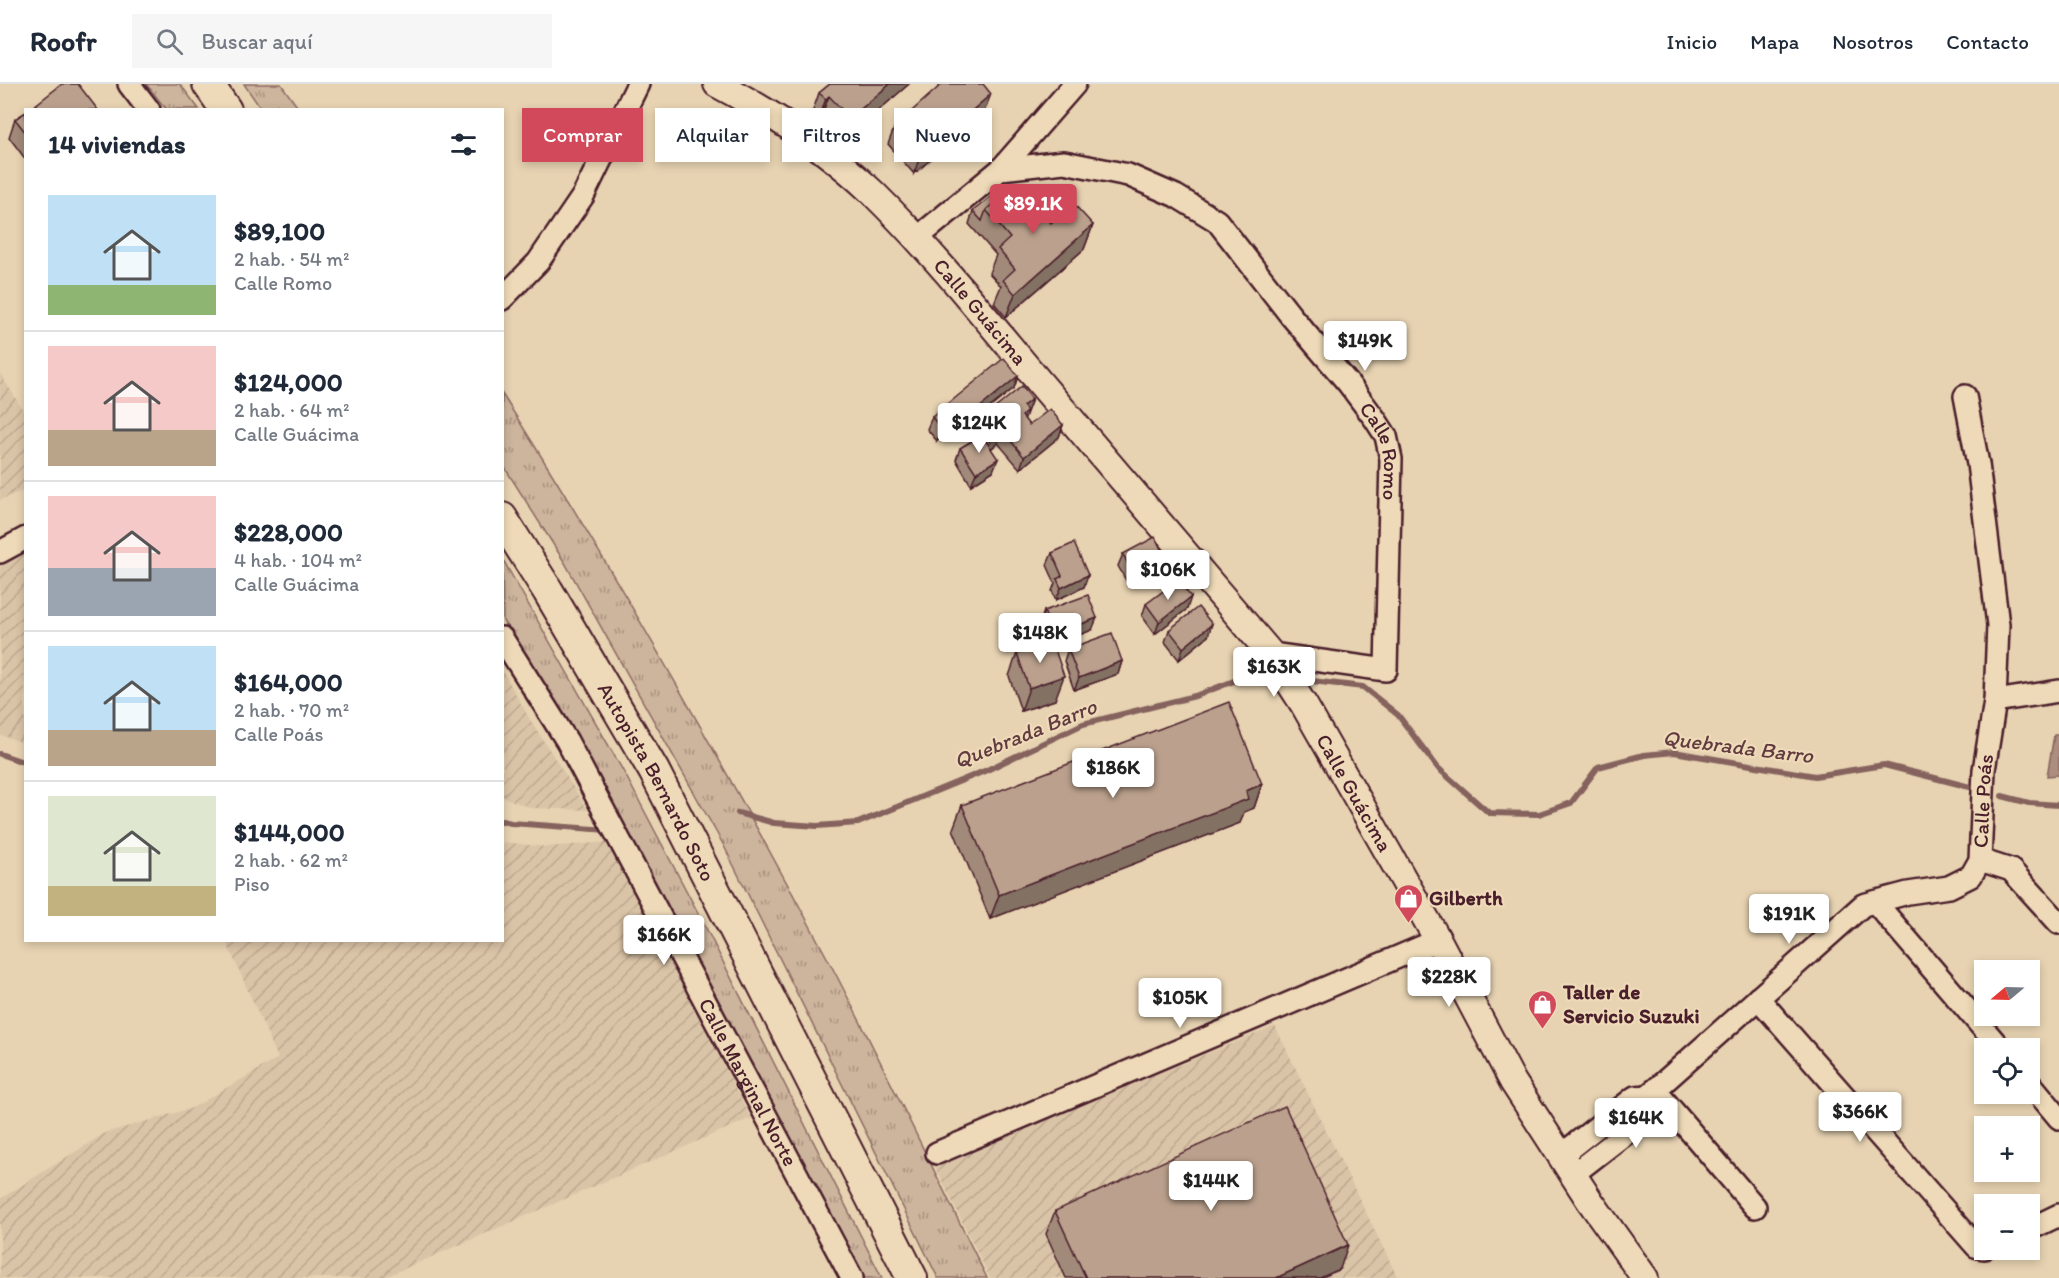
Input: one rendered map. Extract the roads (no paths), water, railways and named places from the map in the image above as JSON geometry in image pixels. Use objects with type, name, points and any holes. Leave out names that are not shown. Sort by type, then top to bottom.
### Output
[{"type":"highway","points":[[208,84],[225,108]]},
{"type":"highway","name":"Autopista Bernardo Soto","points":[[504,521],[654,771],[912,1278]]},
{"type":"main road","name":"Calle Guácima","points":[[717,84],[759,107],[826,154],[872,192],[916,239],[1275,660],[1305,705],[1438,940],[1513,1082],[1566,1166],[1646,1278]]},
{"type":"street","points":[[129,84],[147,108]]},
{"type":"street","points":[[504,297],[538,262],[582,196],[639,84]]},
{"type":"street","points":[[916,239],[1001,169],[1076,84]]},
{"type":"street","name":"Calle Romo","points":[[1001,169],[1064,162],[1128,175],[1176,196],[1217,221],[1348,383],[1386,436],[1391,459],[1386,670],[1275,660]]},
{"type":"street","name":"Calle Poás","points":[[1566,1166],[1635,1097],[1651,1093],[1863,905],[1908,893],[1949,887],[1971,876],[1980,861],[1984,770],[1995,701],[1998,625],[1978,464],[1965,396]]},
{"type":"street","points":[[0,552],[24,539]]},
{"type":"street","name":"Calle Marginal Norte","points":[[504,641],[567,741],[852,1278]]},
{"type":"street","points":[[1995,701],[2059,691]]},
{"type":"street","points":[[1980,861],[2011,870],[2059,923]]},
{"type":"street","points":[[1875,902],[1991,1038]]},
{"type":"street","points":[[937,1152],[1438,940]]},
{"type":"street","points":[[1758,998],[1974,1243]]},
{"type":"street","points":[[1651,1093],[1755,1207]]},
{"type":"street","points":[[2040,1095],[2059,1118]]},
{"type":"street","points":[[2040,1224],[2059,1215]]},
{"type":"waterway","name":"Quebrada Barro","points":[[738,813],[774,823],[817,826],[858,823],[987,770],[1083,724],[1195,696],[1234,681],[1259,677],[1278,678]]},
{"type":"waterway","name":"Quebrada Barro","points":[[1295,679],[1363,687],[1398,715],[1438,768],[1489,813],[1539,814],[1571,803],[1598,767],[1644,755],[1674,752],[1815,776],[1884,765],[1970,787]]},
{"type":"waterway","name":"Quebrada Barro","points":[[0,754],[24,762]]},
{"type":"waterway","name":"Quebrada Barro","points":[[2002,796],[2029,803],[2059,805]]},
{"type":"waterway","name":"Quebrada Barro","points":[[504,821],[608,830]]},
{"type":"place","name":"Gilberth","points":[[1408,924]]},
{"type":"place","name":"Taller de Servicio Suzuki","points":[[1542,1030]]}]
